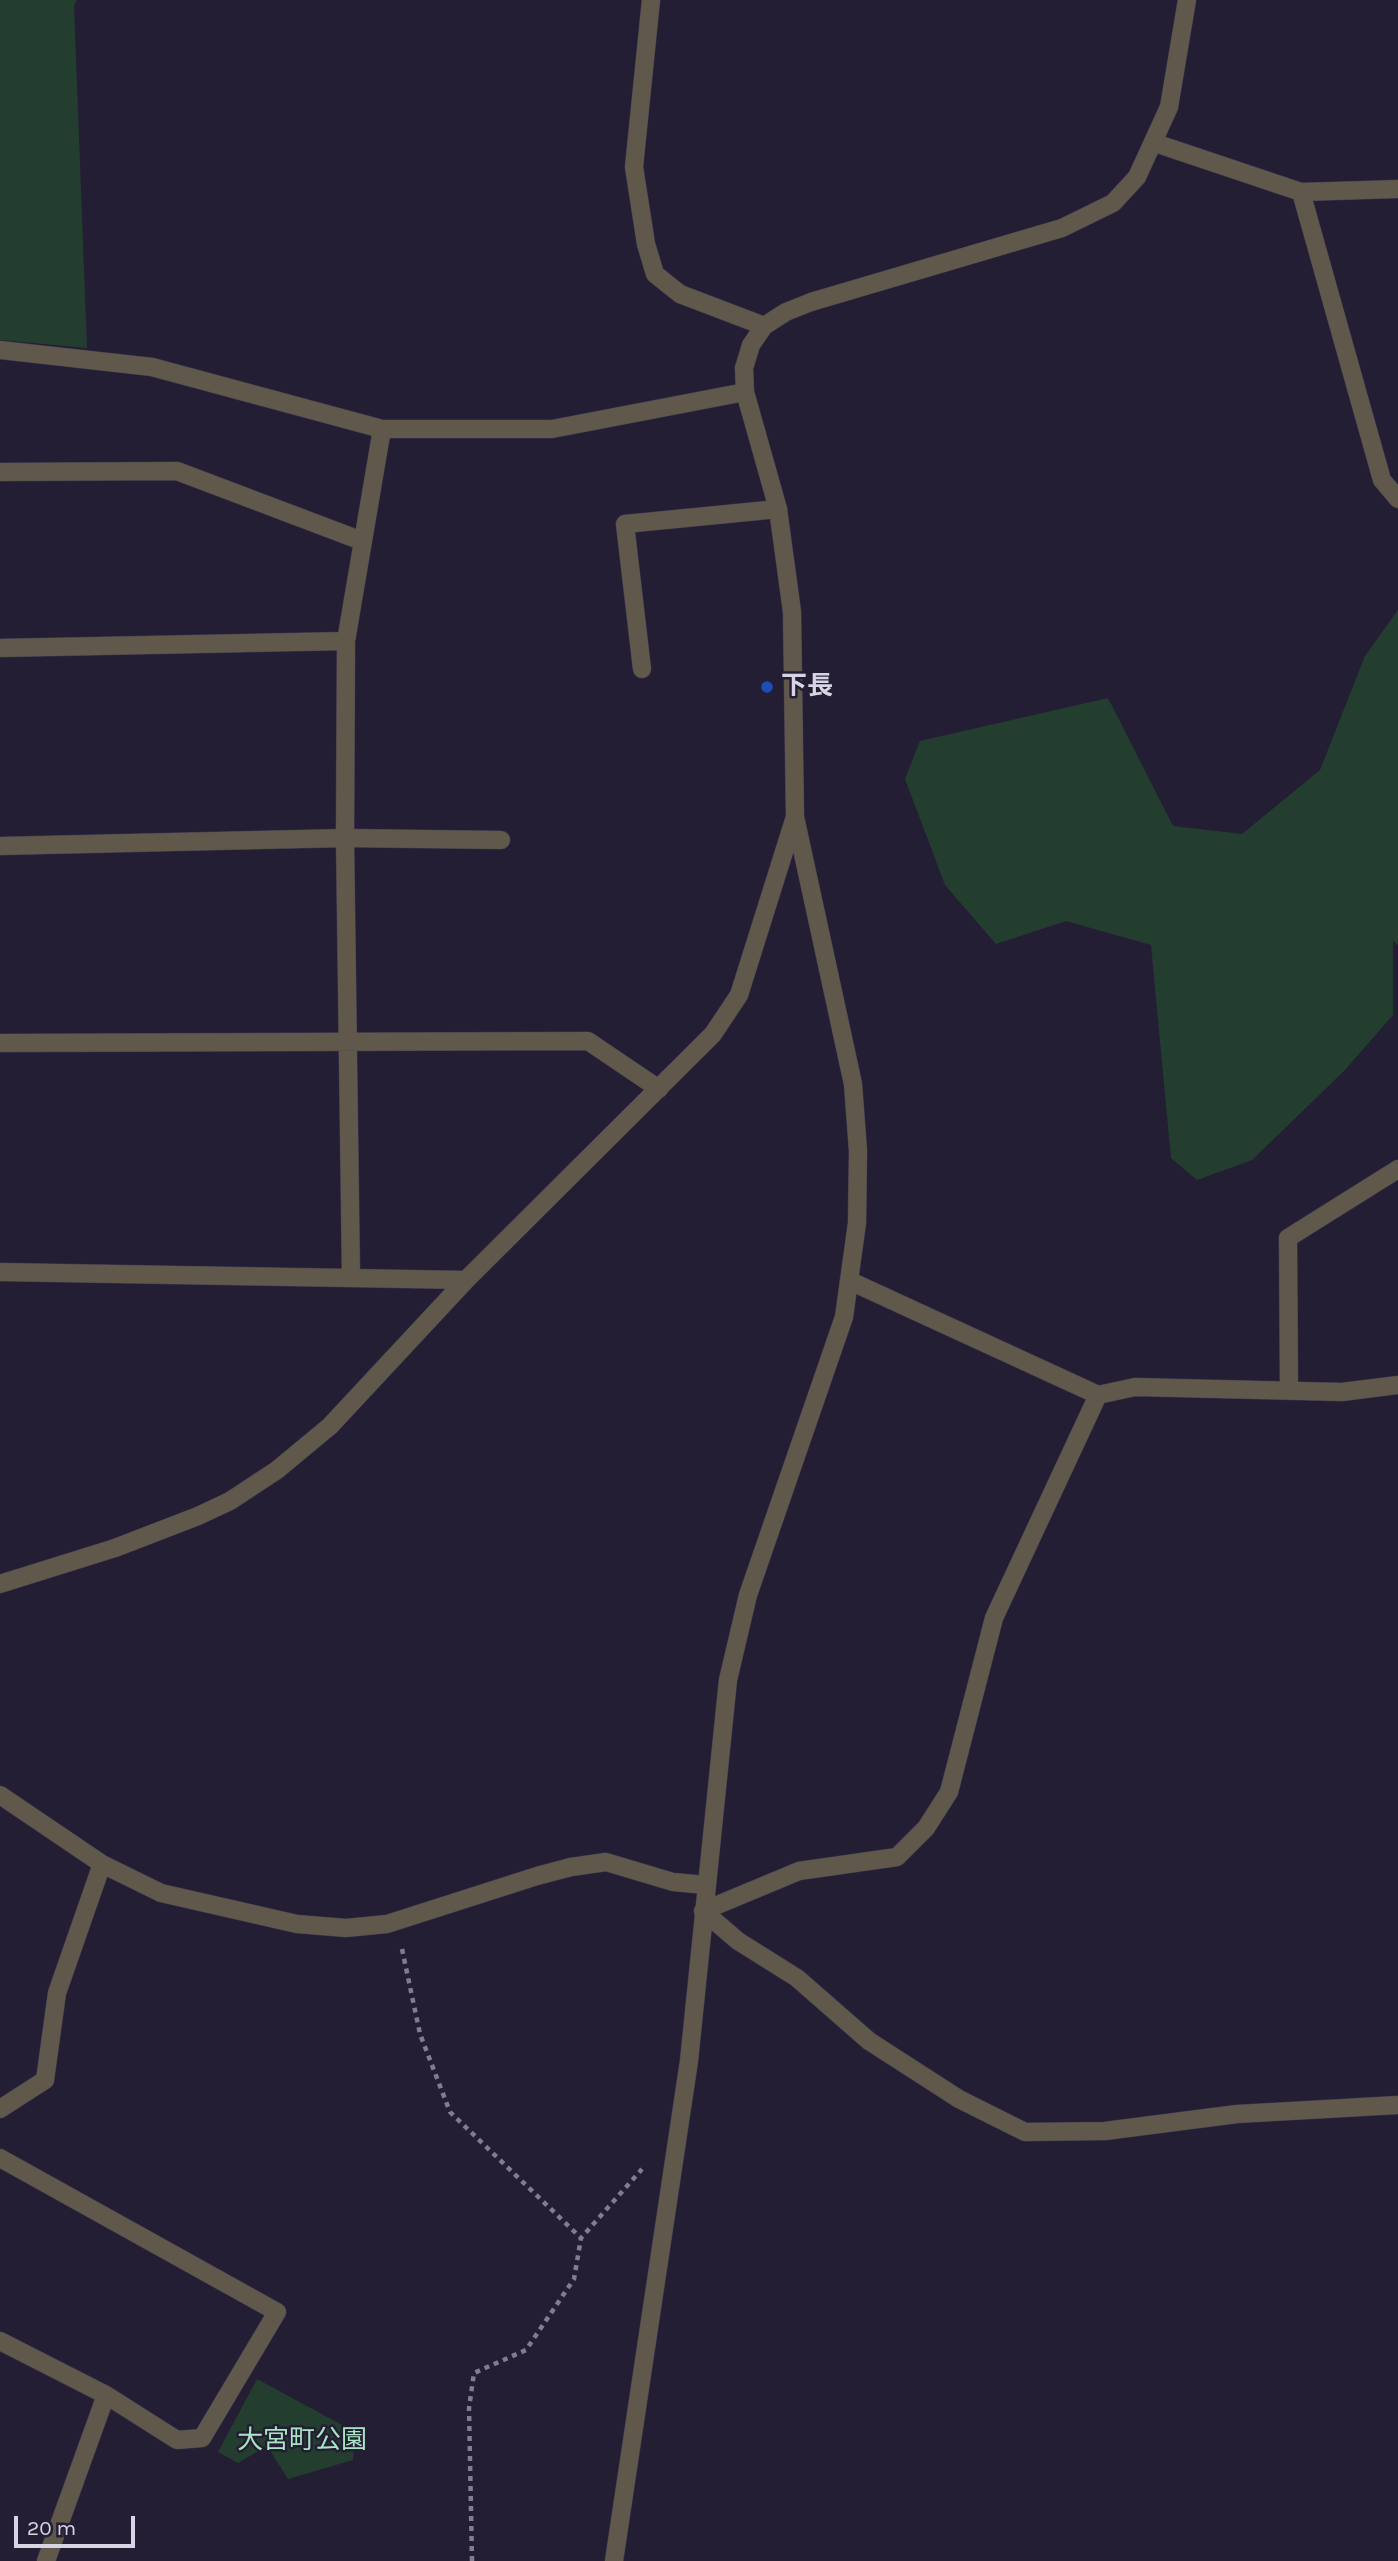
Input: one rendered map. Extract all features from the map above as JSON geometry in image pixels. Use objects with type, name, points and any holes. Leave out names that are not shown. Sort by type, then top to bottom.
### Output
[{"type":"street","points":[[651,0],[634,167],[646,244],[655,274],[680,294],[764,326]]},
{"type":"street","points":[[614,2561],[689,2061],[728,1680],[748,1595],[844,1317],[857,1223],[858,1175],[853,1084],[795,817],[792,612],[778,509],[745,393],[744,368],[751,345],[764,326],[786,312],[811,302],[1062,228],[1113,203],[1138,177],[1169,107],[1187,0]]},
{"type":"street","points":[[1155,143],[1301,192],[1398,189]]},
{"type":"street","points":[[1301,192],[1382,480],[1398,499]]},
{"type":"street","points":[[0,350],[152,368],[382,429],[552,429],[745,393]]},
{"type":"street","points":[[351,1277],[345,838],[346,641],[382,429]]},
{"type":"street","points":[[0,472],[177,471],[362,541]]},
{"type":"street","points":[[642,668],[625,524],[778,509]]},
{"type":"street","points":[[0,648],[346,641]]},
{"type":"street","points":[[0,1584],[115,1548],[198,1516],[239,1495],[277,1470],[330,1426],[466,1280],[713,1034],[739,995],[795,817]]},
{"type":"street","points":[[0,846],[345,838],[500,839]]},
{"type":"street","points":[[0,1043],[587,1041],[659,1089]]},
{"type":"street","points":[[1289,1390],[1288,1238],[1398,1169]]},
{"type":"street","points":[[0,1272],[466,1280]]},
{"type":"street","points":[[850,1280],[1098,1395],[1135,1387],[1342,1392],[1398,1385]]},
{"type":"street","points":[[703,1911],[799,1871],[897,1857],[926,1828],[949,1792],[995,1618],[1098,1395]]},
{"type":"street","points":[[0,1794],[102,1864],[161,1894],[297,1924],[346,1928],[396,1922],[537,1876],[606,1862],[673,1882],[706,1885]]},
{"type":"street","points":[[0,2109],[45,2080],[57,1993],[102,1864]]},
{"type":"street","points":[[703,1911],[738,1941],[797,1978],[869,2041],[959,2099],[1025,2132],[1105,2131],[1237,2113],[1398,2105]]},
{"type":"street","points":[[0,2158],[277,2312],[202,2438],[177,2440],[106,2395],[0,2341]]},
{"type":"street","points":[[46,2561],[106,2395]]},
{"type":"path","points":[[396,1922],[420,2034],[450,2112],[581,2238]]},
{"type":"path","points":[[472,2561],[469,2408],[474,2373],[526,2350],[574,2279],[581,2238],[644,2168]]},
{"type":"green space","points":[[0,0],[77,0],[74,6],[87,348],[0,340]]},
{"type":"green space","points":[[1398,610],[1398,945],[1393,941],[1393,1015],[1344,1071],[1252,1160],[1197,1180],[1171,1158],[1151,945],[1066,921],[996,944],[945,885],[905,779],[920,741],[1108,698],[1173,826],[1242,834],[1320,770],[1365,656]]},
{"type":"green space","name":"大宮町公園","points":[[257,2379],[355,2432],[353,2460],[288,2479],[267,2446],[238,2463],[218,2452]]},
{"type":"place","name":"下長","points":[[767,687]]}]
